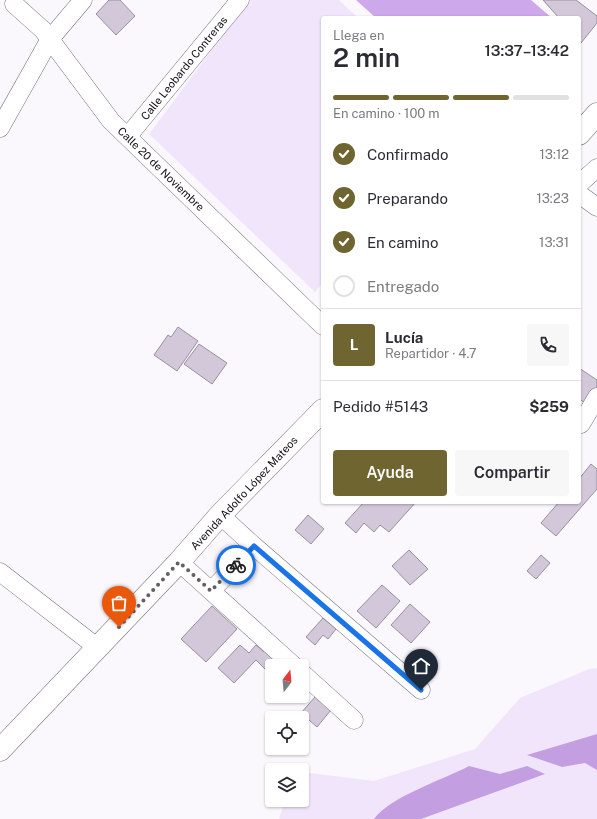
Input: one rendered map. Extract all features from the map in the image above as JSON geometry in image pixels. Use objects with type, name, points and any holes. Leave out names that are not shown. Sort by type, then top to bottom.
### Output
[{"type":"main road","points":[[581,132],[597,114]]},
{"type":"main road","name":"Avenida Adolfo López Mateos","points":[[0,750],[179,562],[220,515],[321,412]]},
{"type":"street","points":[[0,128],[50,39],[83,0]]},
{"type":"street","name":"Calle Leobardo Contreras","points":[[128,136],[240,0]]},
{"type":"street","name":"Calle 20 de Noviembre","points":[[10,2],[44,30],[111,120],[321,324]]},
{"type":"street","points":[[581,182],[597,168]]},
{"type":"street","points":[[581,195],[597,207]]},
{"type":"street","points":[[581,424],[597,396]]},
{"type":"street","points":[[220,515],[421,690]]},
{"type":"street","points":[[211,591],[254,546]]},
{"type":"street","points":[[179,562],[286,659]]},
{"type":"street","points":[[0,572],[98,648]]},
{"type":"street","points":[[309,679],[354,720]]},
{"type":"shaded area","points":[[249,0],[339,0],[356,16],[321,16],[321,285],[315,292],[149,134]]},
{"type":"shaded area","points":[[356,0],[531,0],[550,16],[374,16]]},
{"type":"shaded area","points":[[597,668],[597,819],[279,819],[283,807],[309,807],[309,773],[374,781],[475,749],[520,698],[589,669]]},
{"type":"shaded area","points":[[597,734],[597,770],[585,763],[562,767],[527,755]]},
{"type":"shaded area","points":[[469,766],[500,774],[527,766],[545,774],[421,819],[374,819],[392,803],[418,789]]},
{"type":"building","points":[[109,0],[120,0],[135,16],[116,35],[96,14]]},
{"type":"building","points":[[543,0],[576,0],[597,16],[597,23],[581,43],[581,16],[557,16]]},
{"type":"building","points":[[178,327],[198,341],[177,371],[154,355],[168,335],[171,337]]},
{"type":"building","points":[[199,344],[227,363],[212,384],[184,364]]},
{"type":"building","points":[[581,369],[597,380],[597,388],[587,404],[581,400]]},
{"type":"building","points":[[591,464],[597,469],[597,489],[556,536],[541,523],[557,504],[581,504],[581,476]]},
{"type":"building","points":[[362,504],[414,504],[389,532],[380,525],[374,532],[364,523],[356,533],[345,523]]},
{"type":"building","points":[[308,515],[324,529],[311,544],[295,530]]},
{"type":"building","points":[[409,550],[428,569],[410,585],[392,566]]},
{"type":"building","points":[[541,555],[550,563],[536,579],[527,571]]},
{"type":"building","points":[[382,585],[400,601],[376,628],[357,611]]},
{"type":"building","points":[[410,604],[430,622],[411,643],[391,625]]},
{"type":"building","points":[[212,606],[237,629],[206,662],[181,639]]},
{"type":"building","points":[[323,618],[336,629],[328,639],[323,635],[315,645],[306,637]]},
{"type":"building","points":[[240,645],[249,653],[256,645],[264,652],[266,650],[275,659],[265,659],[265,669],[256,660],[234,683],[218,668]]},
{"type":"building","points":[[315,697],[331,710],[317,727],[309,720],[309,711],[303,711]]},
{"type":"way so far","points":[[119,627],[179,562],[211,591],[236,565]]},
{"type":"route","points":[[236,565],[254,546],[421,690]]}]
